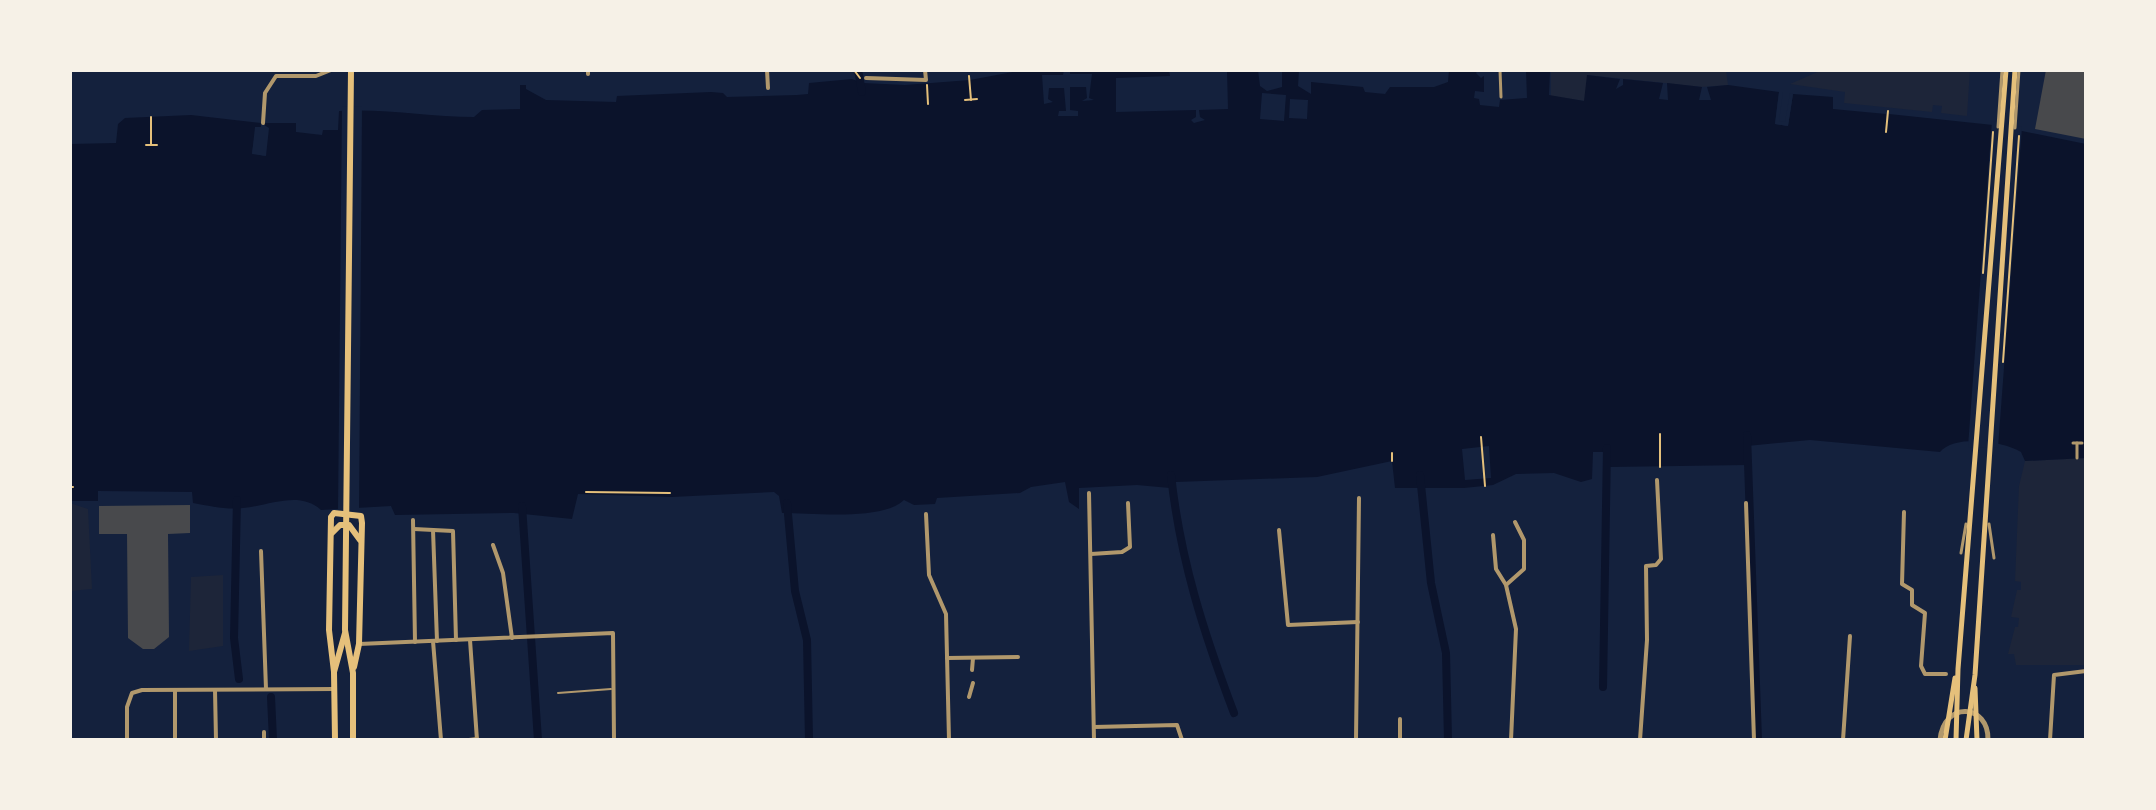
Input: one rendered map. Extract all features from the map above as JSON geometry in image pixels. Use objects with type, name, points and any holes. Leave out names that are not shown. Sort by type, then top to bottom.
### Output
[{"type":"main road","points":[[351,70],[345,630],[353,673],[353,740]]},
{"type":"main road","points":[[1956,740],[1958,669],[2004,70]]},
{"type":"main road","points":[[1966,740],[1975,675],[2017,70]]},
{"type":"main road","points":[[335,740],[335,689],[329,630],[331,517],[349,513],[361,516],[362,544],[359,644],[353,673]]},
{"type":"main road","points":[[331,540],[334,530],[345,524],[357,531],[362,544]]},
{"type":"main road","points":[[334,672],[345,630]]},
{"type":"main road","points":[[1942,740],[1958,669]]},
{"type":"main road","points":[[1975,675],[1977,740]]},
{"type":"street","points":[[263,123],[265,93],[276,76],[316,76],[331,70]]},
{"type":"street","points":[[767,70],[768,88]]},
{"type":"street","points":[[866,78],[926,80],[925,70]]},
{"type":"street","points":[[1500,70],[1501,97]]},
{"type":"street","points":[[1998,127],[2004,70]]},
{"type":"street","points":[[2015,128],[2017,70]]},
{"type":"street","points":[[2077,458],[2078,443]]},
{"type":"street","points":[[1640,740],[1647,640],[1646,566],[1656,565],[1661,559],[1657,480]]},
{"type":"street","points":[[1089,493],[1094,740]]},
{"type":"street","points":[[1356,740],[1359,498]]},
{"type":"street","points":[[1091,554],[1122,552],[1130,547],[1128,503]]},
{"type":"street","points":[[1746,503],[1755,656],[1754,740]]},
{"type":"street","points":[[1904,512],[1902,584],[1912,590],[1912,605],[1925,613],[1922,671],[1946,674]]},
{"type":"street","points":[[926,514],[929,575],[946,609],[949,740]]},
{"type":"street","points":[[413,520],[415,642]]},
{"type":"street","points":[[1506,585],[1524,569],[1524,540],[1515,522]]},
{"type":"street","points":[[1961,553],[1966,524]]},
{"type":"street","points":[[1989,524],[1994,558]]},
{"type":"street","points":[[414,529],[453,531],[456,640]]},
{"type":"street","points":[[433,530],[441,740]]},
{"type":"street","points":[[1279,530],[1288,625],[1358,622]]},
{"type":"street","points":[[1493,535],[1496,569],[1506,585],[1516,629],[1511,740]]},
{"type":"street","points":[[493,545],[503,573],[512,638]]},
{"type":"street","points":[[261,551],[266,689]]},
{"type":"street","points":[[359,644],[613,633],[614,740]]},
{"type":"street","points":[[1843,740],[1850,636]]},
{"type":"street","points":[[469,740],[477,740],[470,640]]},
{"type":"street","points":[[947,658],[1018,657]]},
{"type":"street","points":[[972,670],[973,658]]},
{"type":"street","points":[[2050,739],[2054,675],[2086,671]]},
{"type":"street","points":[[969,697],[973,683]]},
{"type":"street","points":[[127,740],[127,707],[132,693],[175,689],[335,689]]},
{"type":"street","points":[[175,689],[175,740]]},
{"type":"street","points":[[215,689],[216,740]]},
{"type":"street","points":[[1942,740],[1945,721],[1952,714],[1964,711],[1973,712],[1983,722],[1988,740]]},
{"type":"street","points":[[1400,719],[1400,740]]},
{"type":"street","points":[[1094,727],[1177,725],[1182,740]]},
{"type":"street","points":[[264,732],[264,740]]},
{"type":"lane","points":[[558,693],[612,689]]},
{"type":"path","points":[[854,70],[857,76],[866,78]]},
{"type":"path","points":[[969,76],[971,100]]},
{"type":"path","points":[[926,80],[928,104]]},
{"type":"path","points":[[965,100],[977,99]]},
{"type":"path","points":[[1886,132],[1888,111]]},
{"type":"path","points":[[151,117],[151,145]]},
{"type":"path","points":[[2002,374],[2019,136]]},
{"type":"path","points":[[146,145],[157,145]]},
{"type":"path","points":[[1660,434],[1660,467]]},
{"type":"path","points":[[1481,437],[1485,486]]},
{"type":"path","points":[[1392,453],[1392,461]]},
{"type":"path","points":[[586,492],[670,493]]},
{"type":"shaded area","points":[[1024,70],[1064,70],[1063,75],[1042,75],[1044,104],[1053,102],[1048,99],[1049,88],[1064,88],[1066,111],[1059,111],[1058,116],[1078,116],[1078,111],[1070,110],[1070,87],[1086,87],[1087,98],[1082,101],[1094,100],[1089,98],[1092,74],[1070,74],[1070,70],[1169,70],[1170,76],[1116,78],[1116,112],[1196,110],[1196,117],[1191,120],[1194,123],[1205,120],[1200,117],[1199,110],[1228,109],[1227,70],[1258,70],[1260,86],[1267,91],[1282,87],[1282,70],[1299,70],[1298,86],[1311,94],[1311,82],[1363,87],[1365,92],[1385,94],[1390,87],[1434,87],[1448,82],[1449,70],[1478,70],[1476,73],[1481,78],[1484,76],[1484,92],[1475,91],[1474,98],[1479,99],[1480,105],[1499,107],[1500,100],[1527,98],[1526,70],[1550,71],[1549,95],[1584,101],[1587,75],[1620,79],[1616,89],[1623,85],[1623,79],[1663,83],[1659,99],[1668,100],[1667,83],[1702,87],[1699,100],[1711,100],[1707,87],[1728,85],[1779,92],[1775,124],[1788,126],[1793,94],[1833,97],[1833,109],[1886,114],[1887,130],[1889,114],[1993,125],[2086,144],[2086,458],[2025,461],[2021,452],[2013,448],[1979,441],[1956,443],[1940,452],[1810,440],[1747,446],[1747,465],[1610,467],[1604,452],[1593,452],[1592,479],[1581,482],[1554,473],[1516,474],[1493,485],[1395,488],[1392,461],[1317,477],[1176,482],[1170,488],[1137,485],[1079,488],[1079,509],[1069,502],[1065,482],[1031,487],[1020,493],[937,498],[935,504],[914,505],[904,500],[880,511],[847,514],[782,513],[779,496],[774,492],[672,497],[578,494],[572,519],[514,513],[395,515],[391,506],[321,510],[312,504],[294,500],[225,508],[193,503],[192,492],[98,491],[98,501],[70,501],[70,144],[116,143],[118,124],[125,118],[191,115],[261,123],[261,127],[256,127],[252,153],[265,156],[268,128],[264,127],[265,123],[296,123],[296,132],[322,135],[323,130],[338,130],[339,111],[474,117],[482,110],[520,109],[520,85],[526,85],[526,89],[546,100],[616,102],[617,96],[711,92],[723,93],[727,97],[808,94],[809,83],[852,79],[863,83],[905,85],[970,80]],"holes":[[[1262,93],[1286,95],[1284,121],[1260,119]],[[1290,99],[1308,100],[1307,119],[1289,118]],[[1489,446],[1491,478],[1465,480],[1462,449]]]},
{"type":"shaded area","points":[[1545,70],[1726,70],[1728,85],[1702,87],[1588,75],[1585,101],[1551,96],[1551,71]]},
{"type":"shaded area","points":[[1822,70],[1970,70],[1967,116],[1941,113],[1942,106],[1933,105],[1932,112],[1844,103],[1845,92],[1790,84]]},
{"type":"shaded area","points":[[2086,458],[2086,665],[2016,665],[2014,654],[2008,654],[2019,618],[2011,617],[2017,590],[2021,590],[2021,582],[2015,581],[2019,486],[2025,461]]},
{"type":"shaded area","points":[[70,503],[88,509],[92,589],[70,591]]},
{"type":"shaded area","points":[[223,575],[223,646],[189,651],[191,577]]},
{"type":"pier","points":[[1779,92],[1783,92],[1779,121],[1785,122],[1790,93],[1793,94],[1788,126],[1775,124]]},
{"type":"pier","points":[[362,106],[359,512],[338,513],[342,107]]},
{"type":"pier","points":[[1992,121],[2022,127],[1998,448],[1968,447]]},
{"type":"pier","points":[[261,123],[269,128],[266,156],[252,154],[255,127],[261,127]]},
{"type":"building","points":[[2046,70],[2086,70],[2086,139],[2035,129]]},
{"type":"building","points":[[190,505],[190,533],[168,534],[169,637],[154,649],[143,649],[128,638],[127,534],[99,534],[99,506]]},
{"type":"waterway","points":[[858,70],[862,92]]},
{"type":"waterway","points":[[1747,435],[1758,740]]},
{"type":"waterway","points":[[1603,687],[1607,448]]},
{"type":"waterway","points":[[1171,475],[1180,537],[1195,596],[1234,713]]},
{"type":"waterway","points":[[1420,475],[1431,583],[1446,653],[1448,740]]},
{"type":"waterway","points":[[237,500],[234,638],[239,679]]},
{"type":"waterway","points":[[787,503],[795,591],[807,640],[809,740]]},
{"type":"waterway","points":[[522,506],[538,740]]},
{"type":"waterway","points":[[271,697],[273,740]]}]
